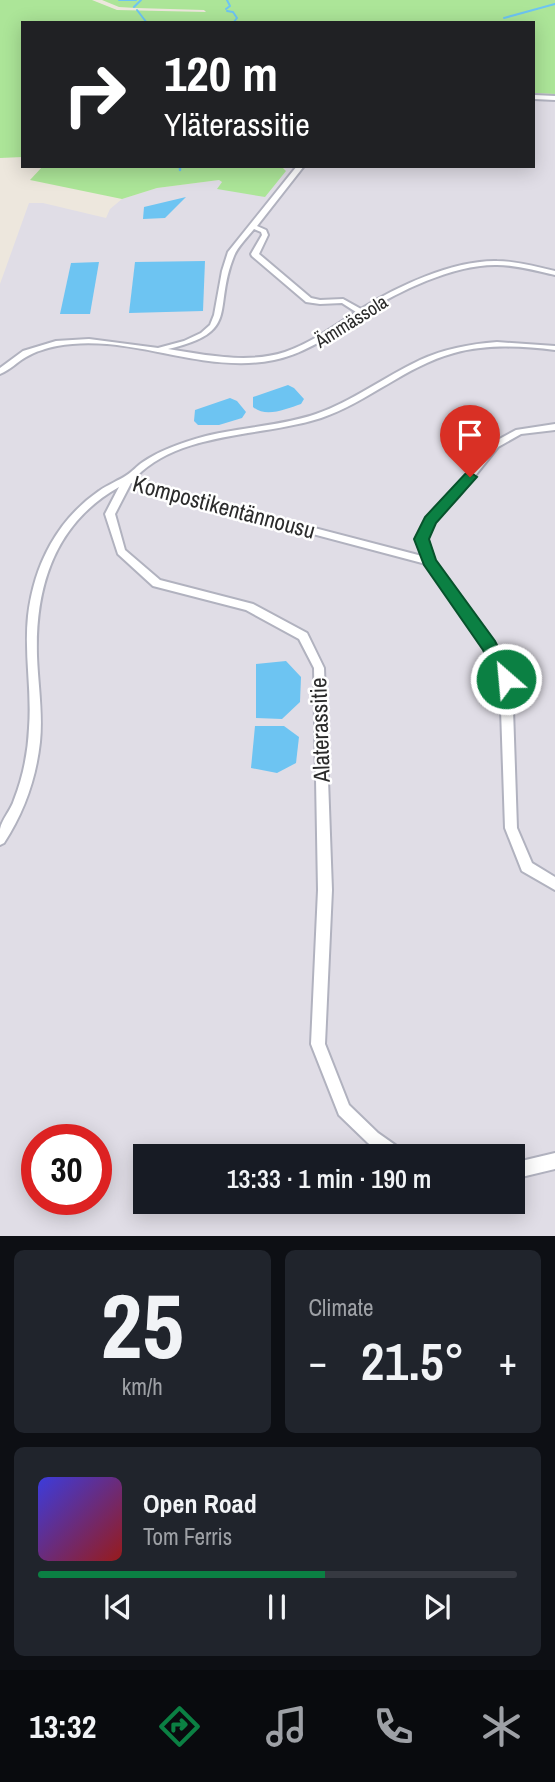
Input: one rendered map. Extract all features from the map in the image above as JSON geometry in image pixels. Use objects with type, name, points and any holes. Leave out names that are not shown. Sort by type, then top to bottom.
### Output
[{"type":"street","points":[[535,97],[555,98]]},
{"type":"street","points":[[219,360],[204,344],[219,316],[226,266],[252,226],[299,168]]},
{"type":"street","points":[[252,226],[264,231],[265,235],[255,254],[309,300],[343,301],[361,312]]},
{"type":"street","name":"Ämmässola","points":[[143,348],[219,360],[262,359],[294,353],[321,340],[385,297],[439,276],[486,262],[555,273]]},
{"type":"street","points":[[0,372],[21,355],[57,342],[83,341],[143,348],[176,346],[210,331]]},
{"type":"street","name":"Alaterassitie","points":[[382,1144],[344,1110],[318,1044],[325,890],[319,668],[303,636],[249,607],[157,583],[121,552],[110,514],[128,478],[144,464],[168,450],[231,433],[318,416],[439,355],[473,346],[503,344],[555,348]]},
{"type":"street","points":[[555,427],[519,432],[495,445],[456,494],[430,520],[422,539],[429,561],[489,646],[506,679],[511,828],[527,867],[555,884]]},
{"type":"street","name":"Kompostikentännousu","points":[[0,839],[16,816],[27,777],[35,729],[32,643],[34,610],[42,571],[68,521],[88,500],[128,478],[169,493],[429,561]]},
{"type":"street","points":[[525,1168],[555,1161]]},
{"type":"shaded area","points":[[535,93],[555,94],[555,1236],[0,1236],[0,284],[29,203],[43,203],[106,218],[110,209],[122,199],[157,188],[219,180],[222,182],[218,188],[286,170],[284,168],[535,168]]},
{"type":"green space","points":[[0,0],[92,0],[117,10],[206,12],[119,7],[102,0],[555,0],[555,94],[535,93],[535,21],[21,21],[21,157],[0,158]]},
{"type":"green space","points":[[41,168],[283,168],[286,171],[265,197],[217,189],[222,182],[219,180],[157,188],[122,199],[30,180]]},
{"type":"water","points":[[186,197],[165,218],[143,219],[144,207]]},
{"type":"water","points":[[205,261],[203,311],[129,313],[135,262]]},
{"type":"water","points":[[99,262],[90,314],[60,314],[71,263]]},
{"type":"water","points":[[288,385],[304,399],[301,404],[270,412],[253,407],[253,397]]},
{"type":"water","points":[[230,398],[237,401],[246,412],[242,418],[219,425],[198,425],[194,421],[195,410]]},
{"type":"water","points":[[286,661],[301,677],[300,702],[282,719],[256,718],[256,664]]},
{"type":"water","points":[[255,726],[284,726],[299,737],[296,763],[277,773],[251,768]]},
{"type":"waterway","points":[[119,0],[136,0]]},
{"type":"waterway","points":[[134,7],[141,0]]},
{"type":"waterway","points":[[226,9],[230,6],[227,0]]},
{"type":"waterway","points":[[504,18],[555,4]]},
{"type":"waterway","points":[[137,10],[145,21]]},
{"type":"waterway","points":[[227,11],[233,12],[237,18],[235,21]]},
{"type":"route","points":[[470,477],[430,520],[422,539],[429,561],[489,646],[506,679]]}]
